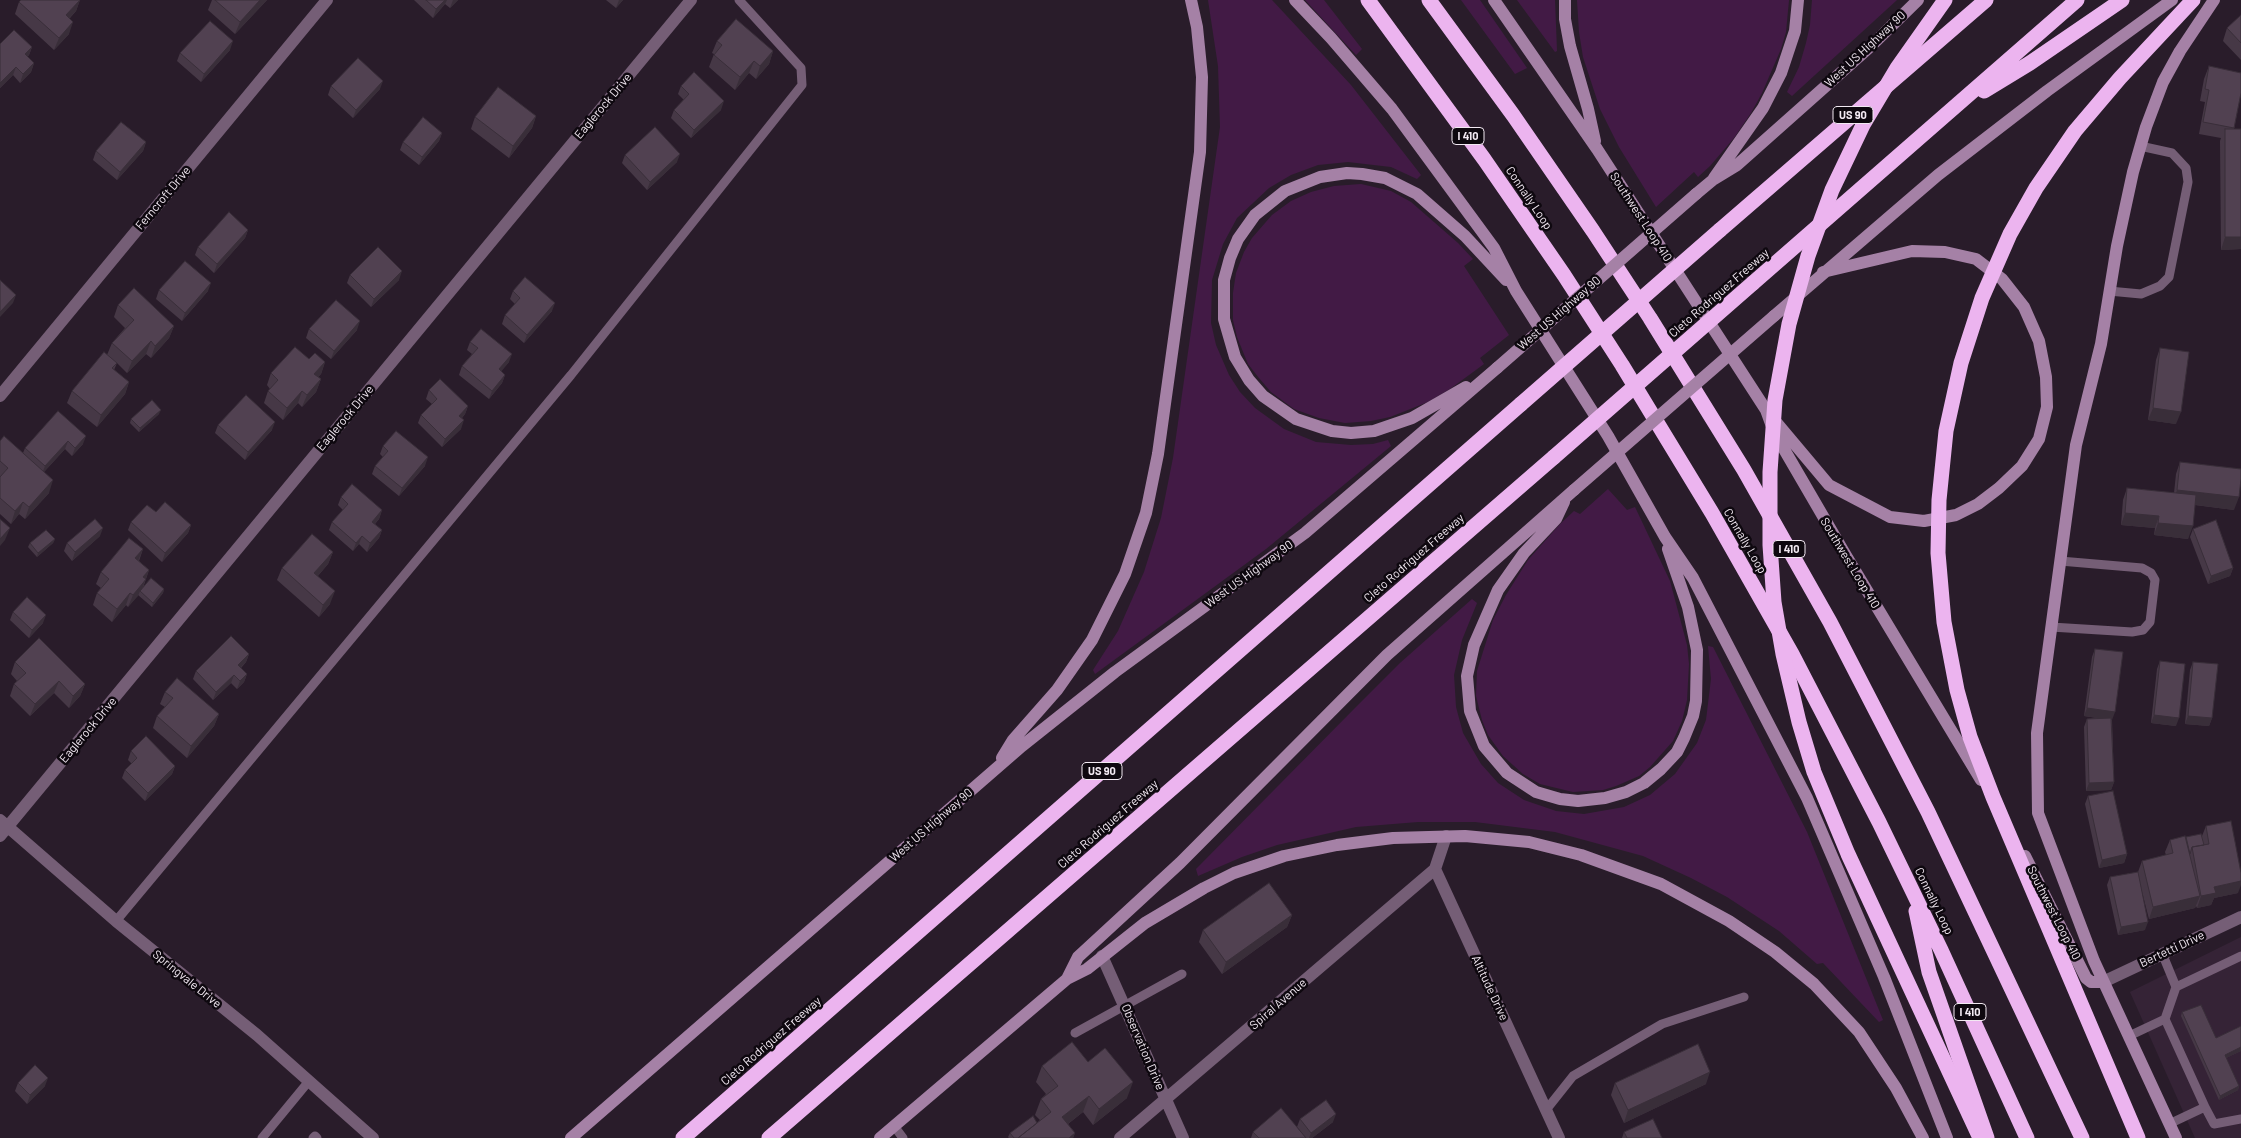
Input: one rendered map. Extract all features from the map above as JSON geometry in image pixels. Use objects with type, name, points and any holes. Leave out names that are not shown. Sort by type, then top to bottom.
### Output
[{"type":"highway","name":"Connally Loop","points":[[1368,0],[1444,103],[1524,217],[1591,316],[1675,450],[1792,654],[1911,887],[2027,1138]]},
{"type":"highway","name":"I 410","points":[[1429,0],[1513,115],[1593,231],[1650,318],[1748,477],[1830,622],[1912,780],[2082,1138]]},
{"type":"highway","points":[[1945,0],[1897,68],[1863,125],[1832,190],[1808,256],[1789,324],[1775,400],[1769,478],[1770,546],[1774,602],[1782,654],[1814,772],[1848,854],[1980,1138]]},
{"type":"highway","name":"Cleto Rodriguez Freeway","points":[[683,1138],[1720,230],[1986,0]]},
{"type":"highway","name":"Cleto Rodriguez Freeway","points":[[769,1138],[2078,0]]},
{"type":"highway","points":[[1949,112],[2030,63],[2122,0]]},
{"type":"highway","points":[[2138,1138],[1993,797],[1968,730],[1953,674],[1944,622],[1938,553],[1939,500],[1946,431],[1961,363],[1982,298],[2010,234],[2045,174],[2075,131],[2120,78],[2193,0]]},
{"type":"highway","points":[[1911,887],[1929,972],[1987,1138]]},
{"type":"main road","points":[[995,769],[1013,740],[1067,677],[1092,640],[1125,574],[1146,513],[1158,454],[1201,137],[1202,66],[1192,0]]},
{"type":"main road","points":[[1295,0],[1364,75],[1494,248],[1516,291],[1608,436],[1664,537],[1693,578],[1807,798],[1880,969],[1947,1138]]},
{"type":"main road","name":"Southwest Loop 410","points":[[1494,0],[1597,149],[1766,410],[1774,432],[1845,554],[2014,836],[2086,978],[2091,982],[2103,982]]},
{"type":"main road","points":[[1565,0],[1565,19],[1570,46],[1597,149]]},
{"type":"main road","points":[[1714,179],[1763,108],[1781,73],[1795,31],[1798,0]]},
{"type":"main road","name":"West US Highway 90","points":[[571,1138],[995,769],[1115,672],[1305,533],[1696,194],[1714,179],[1737,165],[1872,45],[1918,0]]},
{"type":"main road","points":[[1066,979],[1078,957],[1180,863],[1387,655],[1823,272],[1938,175],[2047,91],[2172,0]]},
{"type":"main road","points":[[2176,1138],[2103,982],[2038,813],[2037,733],[2076,445],[2101,344],[2124,212],[2140,146],[2154,104],[2172,65],[2214,0]]},
{"type":"main road","points":[[1479,383],[1466,387],[1402,422],[1374,431],[1351,433],[1332,431],[1314,427],[1296,419],[1263,396],[1249,380],[1235,358],[1224,318],[1224,280],[1230,258],[1248,224],[1264,206],[1285,191],[1320,176],[1347,173],[1362,174],[1385,178],[1417,194],[1465,236],[1516,291]]},
{"type":"main road","points":[[1766,410],[1829,485],[1890,517],[1924,522],[1956,514],[1978,504],[2000,488],[2022,466],[2039,439],[2047,407],[2046,377],[2039,341],[2024,307],[2002,279],[1976,259],[1945,252],[1912,251],[1823,272]]},
{"type":"main road","points":[[1570,494],[1556,519],[1524,553],[1498,590],[1474,644],[1467,676],[1470,711],[1484,746],[1507,773],[1536,792],[1560,799],[1578,801],[1619,795],[1644,783],[1656,774],[1672,758],[1684,738],[1693,716],[1696,702],[1697,650],[1688,607],[1664,537]]},
{"type":"main road","points":[[880,1138],[1066,979],[1087,969],[1173,905],[1204,888],[1250,867],[1301,852],[1338,844],[1383,839],[1446,836],[1529,842],[1581,855],[1661,884],[1729,921],[1788,962],[1814,984],[1848,1019],[1884,1069],[1923,1138]]},
{"type":"street","name":"Ferncroft Drive","points":[[0,396],[327,0]]},
{"type":"street","name":"Eaglerock Drive","points":[[3,827],[691,0]]},
{"type":"street","name":"Springvale Drive","points":[[3,827],[257,1035],[373,1138]]},
{"type":"street","points":[[1435,869],[1446,836]]},
{"type":"street","name":"Spiral Avenue","points":[[1120,1138],[1435,869]]},
{"type":"street","name":"Altitude Drive","points":[[1435,869],[1559,1138]]},
{"type":"street","name":"Bertetti Drive","points":[[2103,982],[2241,917]]},
{"type":"street","name":"Observation Drive","points":[[1102,956],[1184,1138]]},
{"type":"lane","points":[[116,921],[565,382],[802,85],[801,68],[739,0]]},
{"type":"lane","points":[[2109,291],[2141,294],[2160,286],[2169,277],[2188,182],[2186,168],[2172,153],[2140,146]]},
{"type":"lane","points":[[2051,628],[2132,632],[2143,630],[2150,622],[2155,580],[2151,573],[2142,568],[2060,561]]},
{"type":"lane","points":[[2162,953],[2176,987],[2165,1019],[2205,1107],[2214,1124],[2241,1119]]},
{"type":"lane","points":[[2176,987],[2241,956]]},
{"type":"lane","points":[[1075,1033],[1182,974]]},
{"type":"lane","points":[[1546,1110],[1573,1076],[1662,1024],[1744,997]]},
{"type":"lane","points":[[2129,1036],[2165,1019]]},
{"type":"lane","points":[[262,1138],[309,1081]]},
{"type":"lane","points":[[2169,1124],[2205,1107]]},
{"type":"lane","points":[[894,1126],[903,1138]]},
{"type":"shaded area","points":[[1208,0],[1272,0],[1351,85],[1421,175],[1417,179],[1391,167],[1348,162],[1318,165],[1291,175],[1269,188],[1237,218],[1223,244],[1212,280],[1211,323],[1216,345],[1229,375],[1240,392],[1255,408],[1284,429],[1316,442],[1351,445],[1373,444],[1388,440],[1391,446],[1266,549],[1095,674],[1093,670],[1118,631],[1144,572],[1161,518],[1173,458],[1220,127],[1218,66]]},
{"type":"shaded area","points":[[1305,0],[1324,0],[1362,49],[1356,55]]},
{"type":"shaded area","points":[[1461,0],[1480,0],[1527,68],[1515,74]]},
{"type":"shaded area","points":[[1517,0],[1555,0],[1557,51],[1555,52]]},
{"type":"shaded area","points":[[1577,0],[1789,0],[1786,32],[1781,49],[1751,113],[1734,138],[1710,166],[1698,177],[1694,172],[1656,207],[1619,147],[1600,109],[1583,57]]},
{"type":"shaded area","points":[[1812,0],[1897,0],[1792,96],[1787,92],[1799,67],[1806,43]]},
{"type":"shaded area","points":[[1361,184],[1391,191],[1411,202],[1458,243],[1473,259],[1464,266],[1509,335],[1480,358],[1484,364],[1450,389],[1428,402],[1390,417],[1345,423],[1319,418],[1294,409],[1271,392],[1248,364],[1237,337],[1233,320],[1233,293],[1236,273],[1244,252],[1252,238],[1272,215],[1291,201],[1311,192],[1334,186]]},
{"type":"shaded area","points":[[1608,489],[1627,510],[1635,507],[1670,581],[1687,645],[1689,664],[1687,700],[1682,721],[1673,741],[1650,767],[1639,776],[1603,790],[1573,792],[1540,784],[1523,774],[1503,756],[1488,735],[1482,720],[1476,696],[1477,671],[1493,620],[1528,560],[1574,511],[1580,514]]},
{"type":"shaded area","points":[[1472,599],[1477,603],[1462,640],[1454,675],[1456,707],[1463,733],[1481,764],[1498,783],[1524,800],[1556,811],[1584,814],[1624,807],[1650,795],[1675,774],[1697,743],[1706,720],[1711,679],[1708,646],[1713,647],[1807,832],[1883,1020],[1879,1022],[1823,963],[1817,964],[1779,931],[1727,897],[1643,856],[1555,832],[1475,822],[1418,822],[1356,827],[1277,845],[1242,857],[1198,876],[1196,869],[1354,709],[1400,663]]},
{"type":"shaded area","points":[[2241,937],[2241,1138],[2195,1138],[2130,992]]},
{"type":"building","points":[[21,0],[80,0],[66,15],[73,22],[59,38],[19,2]]},
{"type":"building","points":[[215,0],[260,0],[240,22]]},
{"type":"building","points":[[426,0],[445,0],[436,9]]},
{"type":"building","points":[[2241,15],[2241,43],[2227,28]]},
{"type":"building","points":[[736,19],[773,51],[760,66],[754,61],[740,77],[714,55],[722,45],[717,41]]},
{"type":"building","points":[[210,21],[233,41],[204,74],[180,53]]},
{"type":"building","points":[[14,30],[32,47],[25,54],[34,63],[23,74],[16,67],[0,83],[0,44]]},
{"type":"building","points":[[358,58],[383,81],[356,110],[331,86]]},
{"type":"building","points":[[2209,66],[2241,73],[2241,93],[2234,128],[2203,122],[2209,90],[2205,89]]},
{"type":"building","points":[[694,72],[724,101],[694,130],[674,110],[689,94],[681,86]]},
{"type":"building","points":[[498,87],[536,116],[513,146],[475,117]]},
{"type":"building","points":[[423,117],[442,133],[422,157],[403,142]]},
{"type":"building","points":[[121,122],[146,142],[120,172],[96,151]]},
{"type":"building","points":[[655,127],[680,154],[650,182],[625,155]]},
{"type":"building","points":[[2225,129],[2241,129],[2241,237],[2225,237]]},
{"type":"building","points":[[229,212],[248,230],[217,264],[198,247]]},
{"type":"building","points":[[378,247],[402,271],[374,299],[350,275]]},
{"type":"building","points":[[185,261],[211,283],[185,313],[159,290]]},
{"type":"building","points":[[525,277],[555,303],[527,335],[505,315],[520,298],[513,291]]},
{"type":"building","points":[[0,280],[16,295],[0,312]]},
{"type":"building","points":[[134,288],[174,326],[155,346],[151,341],[132,361],[112,343],[134,320],[118,305]]},
{"type":"building","points":[[336,300],[360,321],[334,351],[309,329]]},
{"type":"building","points":[[481,329],[512,354],[499,369],[505,375],[492,391],[462,366],[478,348],[470,342]]},
{"type":"building","points":[[295,347],[309,359],[315,353],[325,362],[314,374],[321,379],[307,395],[302,391],[287,408],[268,391],[278,380],[271,373]]},
{"type":"building","points":[[2160,348],[2189,352],[2181,412],[2153,408]]},
{"type":"building","points":[[104,352],[117,363],[112,368],[129,382],[101,415],[72,391]]},
{"type":"building","points":[[440,379],[468,406],[459,416],[464,420],[445,439],[421,415],[437,399],[429,390]]},
{"type":"building","points":[[246,395],[275,422],[248,452],[218,425]]},
{"type":"building","points":[[152,400],[161,410],[140,428],[131,419]]},
{"type":"building","points":[[58,411],[86,436],[75,448],[68,441],[45,466],[25,448]]},
{"type":"building","points":[[396,431],[428,457],[402,488],[375,466],[388,451],[383,446]]},
{"type":"building","points":[[4,436],[53,480],[29,507],[23,502],[15,511],[0,498],[0,477],[8,468],[0,461],[0,441]]},
{"type":"building","points":[[2180,462],[2241,469],[2239,497],[2177,490]]},
{"type":"building","points":[[352,484],[382,510],[372,522],[382,530],[370,543],[362,536],[356,543],[332,522],[348,504],[341,497]]},
{"type":"building","points":[[2127,488],[2196,495],[2193,526],[2158,523],[2159,516],[2125,513]]},
{"type":"building","points":[[165,502],[191,525],[165,553],[131,522],[147,505],[156,512]]},
{"type":"building","points":[[0,519],[10,528],[0,539]]},
{"type":"building","points":[[95,519],[103,528],[75,552],[67,543]]},
{"type":"building","points":[[2216,520],[2233,568],[2211,576],[2193,529]]},
{"type":"building","points":[[46,530],[55,539],[38,553],[30,543]]},
{"type":"building","points":[[312,534],[333,552],[314,573],[335,591],[323,605],[282,568]]},
{"type":"building","points":[[129,538],[143,549],[135,558],[149,570],[143,577],[146,579],[143,583],[133,595],[130,593],[117,609],[97,593],[109,579],[101,572]]},
{"type":"building","points":[[151,578],[164,589],[153,603],[140,591]]},
{"type":"building","points":[[27,597],[46,615],[32,630],[13,612]]},
{"type":"building","points":[[231,636],[249,654],[238,665],[247,674],[240,681],[234,675],[216,692],[196,671]]},
{"type":"building","points":[[39,638],[85,684],[73,696],[59,681],[35,704],[14,684],[26,673],[15,662]]},
{"type":"building","points":[[2095,649],[2123,652],[2115,712],[2087,708]]},
{"type":"building","points":[[2160,661],[2185,664],[2179,718],[2154,715]]},
{"type":"building","points":[[2193,662],[2218,664],[2212,718],[2188,716]]},
{"type":"building","points":[[177,678],[219,714],[191,746],[157,716],[173,698],[165,692]]},
{"type":"building","points":[[2111,718],[2114,782],[2089,783],[2087,719]]},
{"type":"building","points":[[146,736],[175,766],[148,793],[125,770],[137,758],[131,751]]},
{"type":"building","points":[[2113,791],[2127,854],[2102,860],[2088,796]]},
{"type":"building","points":[[2231,821],[2241,881],[2214,887],[2216,893],[2201,896],[2192,847],[2209,844],[2206,826]]},
{"type":"building","points":[[2201,834],[2204,845],[2192,847],[2190,854],[2186,837]]},
{"type":"building","points":[[2185,836],[2200,896],[2153,907],[2142,861],[2173,853],[2170,840]]},
{"type":"building","points":[[2138,872],[2148,922],[2121,927],[2110,877]]},
{"type":"building","points":[[1269,883],[1292,915],[1226,962],[1203,930]]},
{"type":"building","points":[[2201,1005],[2216,1038],[2241,1026],[2241,1047],[2225,1055],[2239,1086],[2220,1096],[2182,1012]]},
{"type":"building","points":[[1072,1042],[1088,1062],[1105,1048],[1133,1082],[1099,1109],[1089,1096],[1062,1117],[1075,1133],[1069,1138],[1018,1138],[1051,1112],[1041,1099],[1058,1086],[1042,1066]]},
{"type":"building","points":[[1698,1044],[1710,1072],[1628,1110],[1615,1083]]},
{"type":"building","points":[[35,1065],[48,1078],[30,1095],[18,1083]]},
{"type":"building","points":[[1326,1100],[1336,1114],[1311,1133],[1300,1119]]},
{"type":"building","points":[[1281,1108],[1306,1138],[1259,1138],[1253,1132]]},
{"type":"building","points":[[1033,1116],[1037,1123],[1018,1138],[1014,1138],[1010,1133]]},
{"type":"building","points":[[1653,1119],[1662,1138],[1627,1138],[1624,1132]]}]
